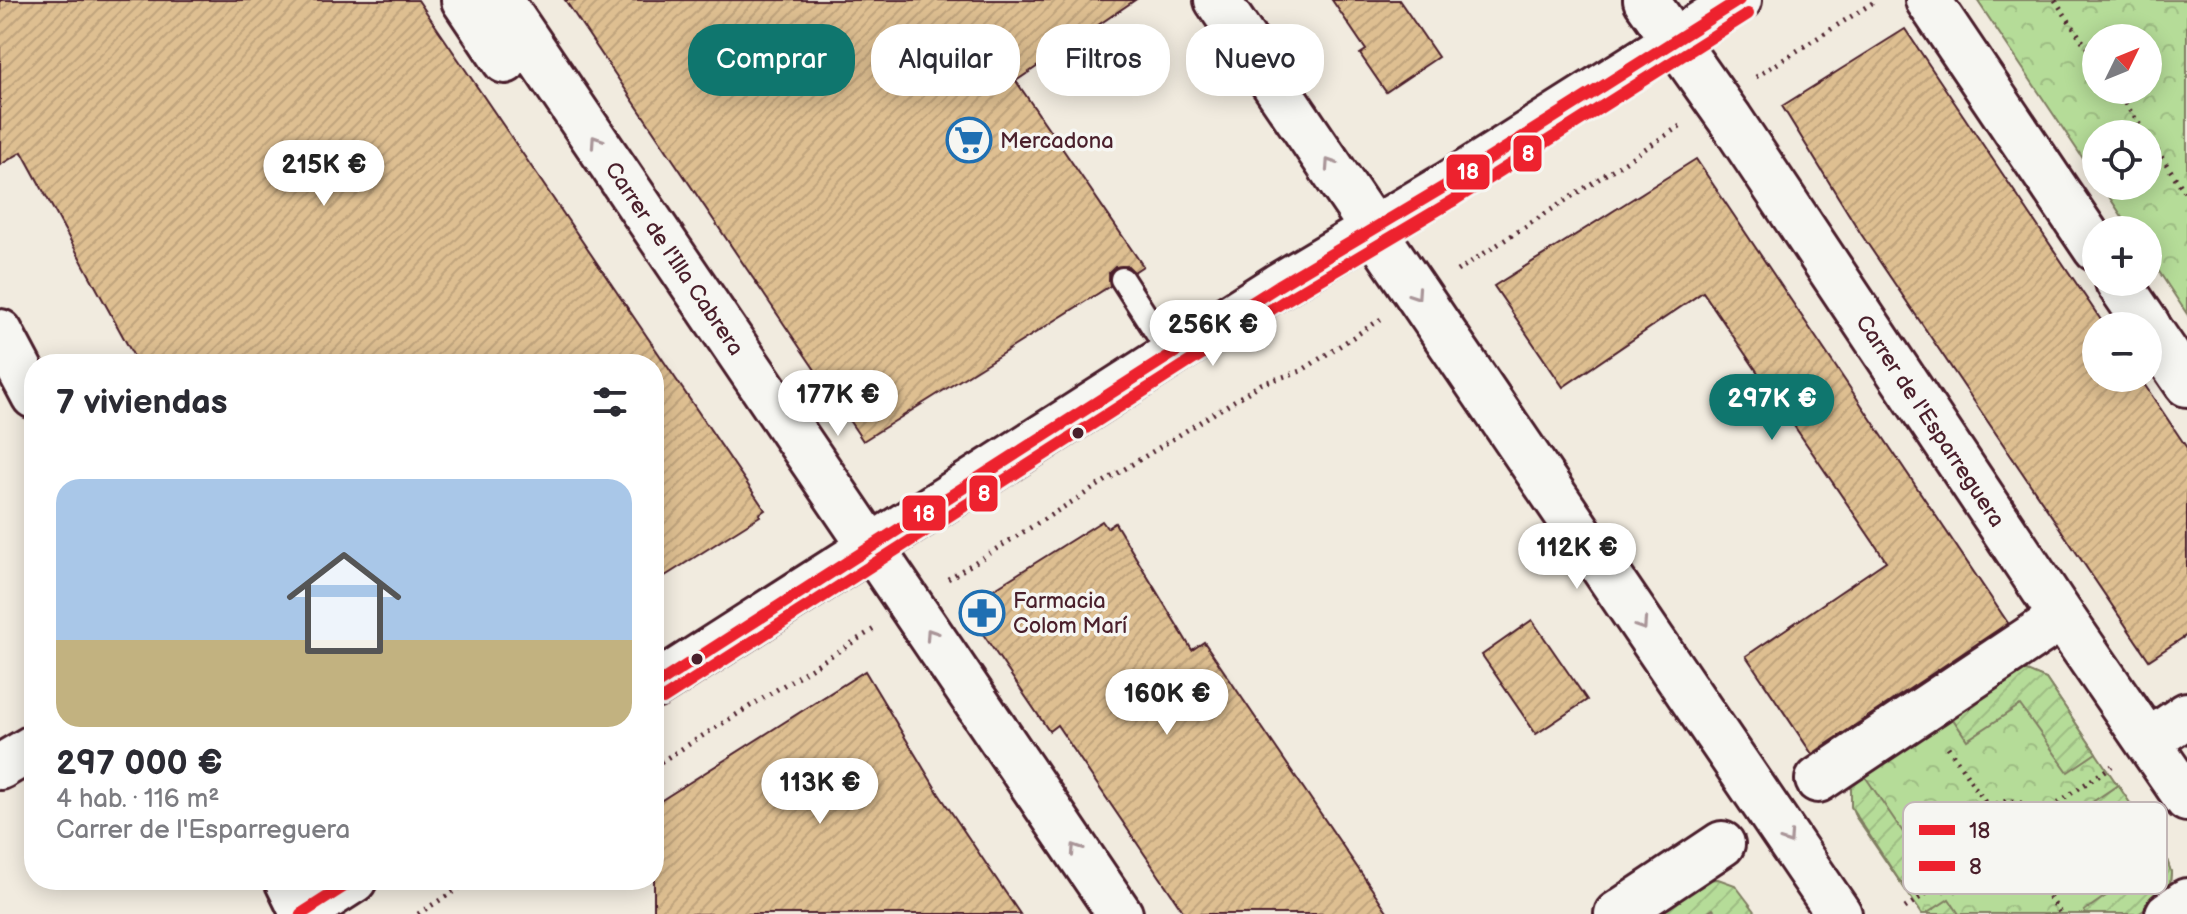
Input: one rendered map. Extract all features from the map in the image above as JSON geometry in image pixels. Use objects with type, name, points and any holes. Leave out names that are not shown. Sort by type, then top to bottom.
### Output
[{"type":"street","name":"Carrer de l'Illa Cabrera","points":[[464,0],[858,555],[1120,914]]},
{"type":"street","name":"Carrer de l'Illa Cabrera","points":[[500,0],[858,555],[1083,914]]},
{"type":"street","points":[[1217,0],[1839,914]]},
{"type":"street","name":"Carrer de l'Esparreguera","points":[[1646,0],[1718,102],[2187,799]]},
{"type":"street","points":[[664,680],[1278,286],[1739,0]]},
{"type":"street","points":[[1928,0],[2082,228]]},
{"type":"street","points":[[0,332],[24,377]]},
{"type":"street","points":[[2162,347],[2187,384]]},
{"type":"street","points":[[1818,780],[2062,617]]},
{"type":"street","points":[[2149,741],[2187,715]]},
{"type":"street","points":[[0,767],[24,753]]},
{"type":"street","points":[[1617,914],[1722,844]]},
{"type":"street","points":[[291,890],[302,914],[339,890]]},
{"type":"street","points":[[2168,914],[2187,901]]},
{"type":"lane","points":[[1122,279],[1171,355]]},
{"type":"path","points":[[1453,274],[1877,0]]},
{"type":"path","points":[[2056,0],[2082,40]]},
{"type":"path","points":[[2162,158],[2187,195]]},
{"type":"path","points":[[942,583],[1261,384],[1301,371],[1393,312]]},
{"type":"path","points":[[664,760],[876,627]]},
{"type":"path","points":[[1923,710],[1985,802]]},
{"type":"path","points":[[2059,802],[2149,741]]},
{"type":"path","points":[[418,914],[456,890]]},
{"type":"path","points":[[1905,908],[1925,894]]},
{"type":"path","points":[[2047,894],[2061,914]]},
{"type":"green space","points":[[1977,0],[2187,0],[2187,314],[2162,276],[2162,216],[2122,216],[2111,200],[2162,200],[2162,120],[2082,120],[2082,157]]},
{"type":"green space","points":[[2022,670],[2046,679],[2129,802],[1903,802],[1903,886],[1855,816],[1852,793],[1862,772]]},
{"type":"green space","points":[[2016,671],[2027,671],[2046,679],[2096,753],[2068,772],[2020,705],[1967,740],[1949,713]]},
{"type":"green space","points":[[1862,772],[1903,832],[1901,883],[1851,807],[1851,788]]},
{"type":"green space","points":[[2118,785],[2129,802],[2092,802]]},
{"type":"green space","points":[[2167,860],[2171,872],[2167,886]]},
{"type":"green space","points":[[2167,860],[2171,872],[2167,887]]},
{"type":"green space","points":[[1718,879],[1735,885],[1757,914],[1717,914],[1713,909],[1705,914],[1652,914],[1705,880]]},
{"type":"green space","points":[[1908,894],[2159,894],[2138,914],[1922,914]]},
{"type":"green space","points":[[2109,894],[2162,894],[2155,903],[2138,914],[2086,914],[2084,911]]},
{"type":"green space","points":[[1949,899],[1959,914],[1926,914]]},
{"type":"building","points":[[0,0],[418,0],[659,354],[133,354],[22,152],[0,165]]},
{"type":"building","points":[[565,0],[1135,0],[1100,24],[1036,24],[1036,67],[1020,78],[1020,24],[871,24],[871,96],[1020,96],[1020,87],[1143,266],[1134,272],[1128,266],[1115,267],[1109,273],[1110,286],[863,441]]},
{"type":"building","points":[[1332,0],[1399,0],[1438,57],[1386,92],[1360,54],[1366,50]]},
{"type":"building","points":[[1905,29],[2096,312],[2082,312],[2082,392],[2149,392],[2187,448],[2187,635],[2149,660],[1861,234],[1782,106]]},
{"type":"building","points":[[1696,159],[2008,623],[1812,754],[1746,656],[1886,561],[1703,292],[1563,387],[1494,286]]},
{"type":"building","points":[[664,362],[765,510],[664,577]]},
{"type":"building","points":[[1102,521],[1107,528],[1115,523],[1192,650],[1204,642],[1389,914],[1185,914],[1057,725],[1049,731],[970,615],[978,609],[973,602]]},
{"type":"building","points":[[1532,620],[1587,700],[1536,734],[1482,655]]},
{"type":"building","points":[[865,671],[939,794],[1020,914],[654,914],[654,890],[664,890],[664,799]]},
{"type":"transit line","name":"18","points":[[664,680],[1278,286],[1447,185],[1739,0]]},
{"type":"transit line","name":"8","points":[[664,698],[1286,300],[1456,199],[1748,14]]},
{"type":"transit line","name":"18","points":[[301,914],[338,890]]},
{"type":"place","name":"Mercadona","points":[[969,140]]},
{"type":"place","name":"Farmacia Colom Marí","points":[[982,613]]}]
